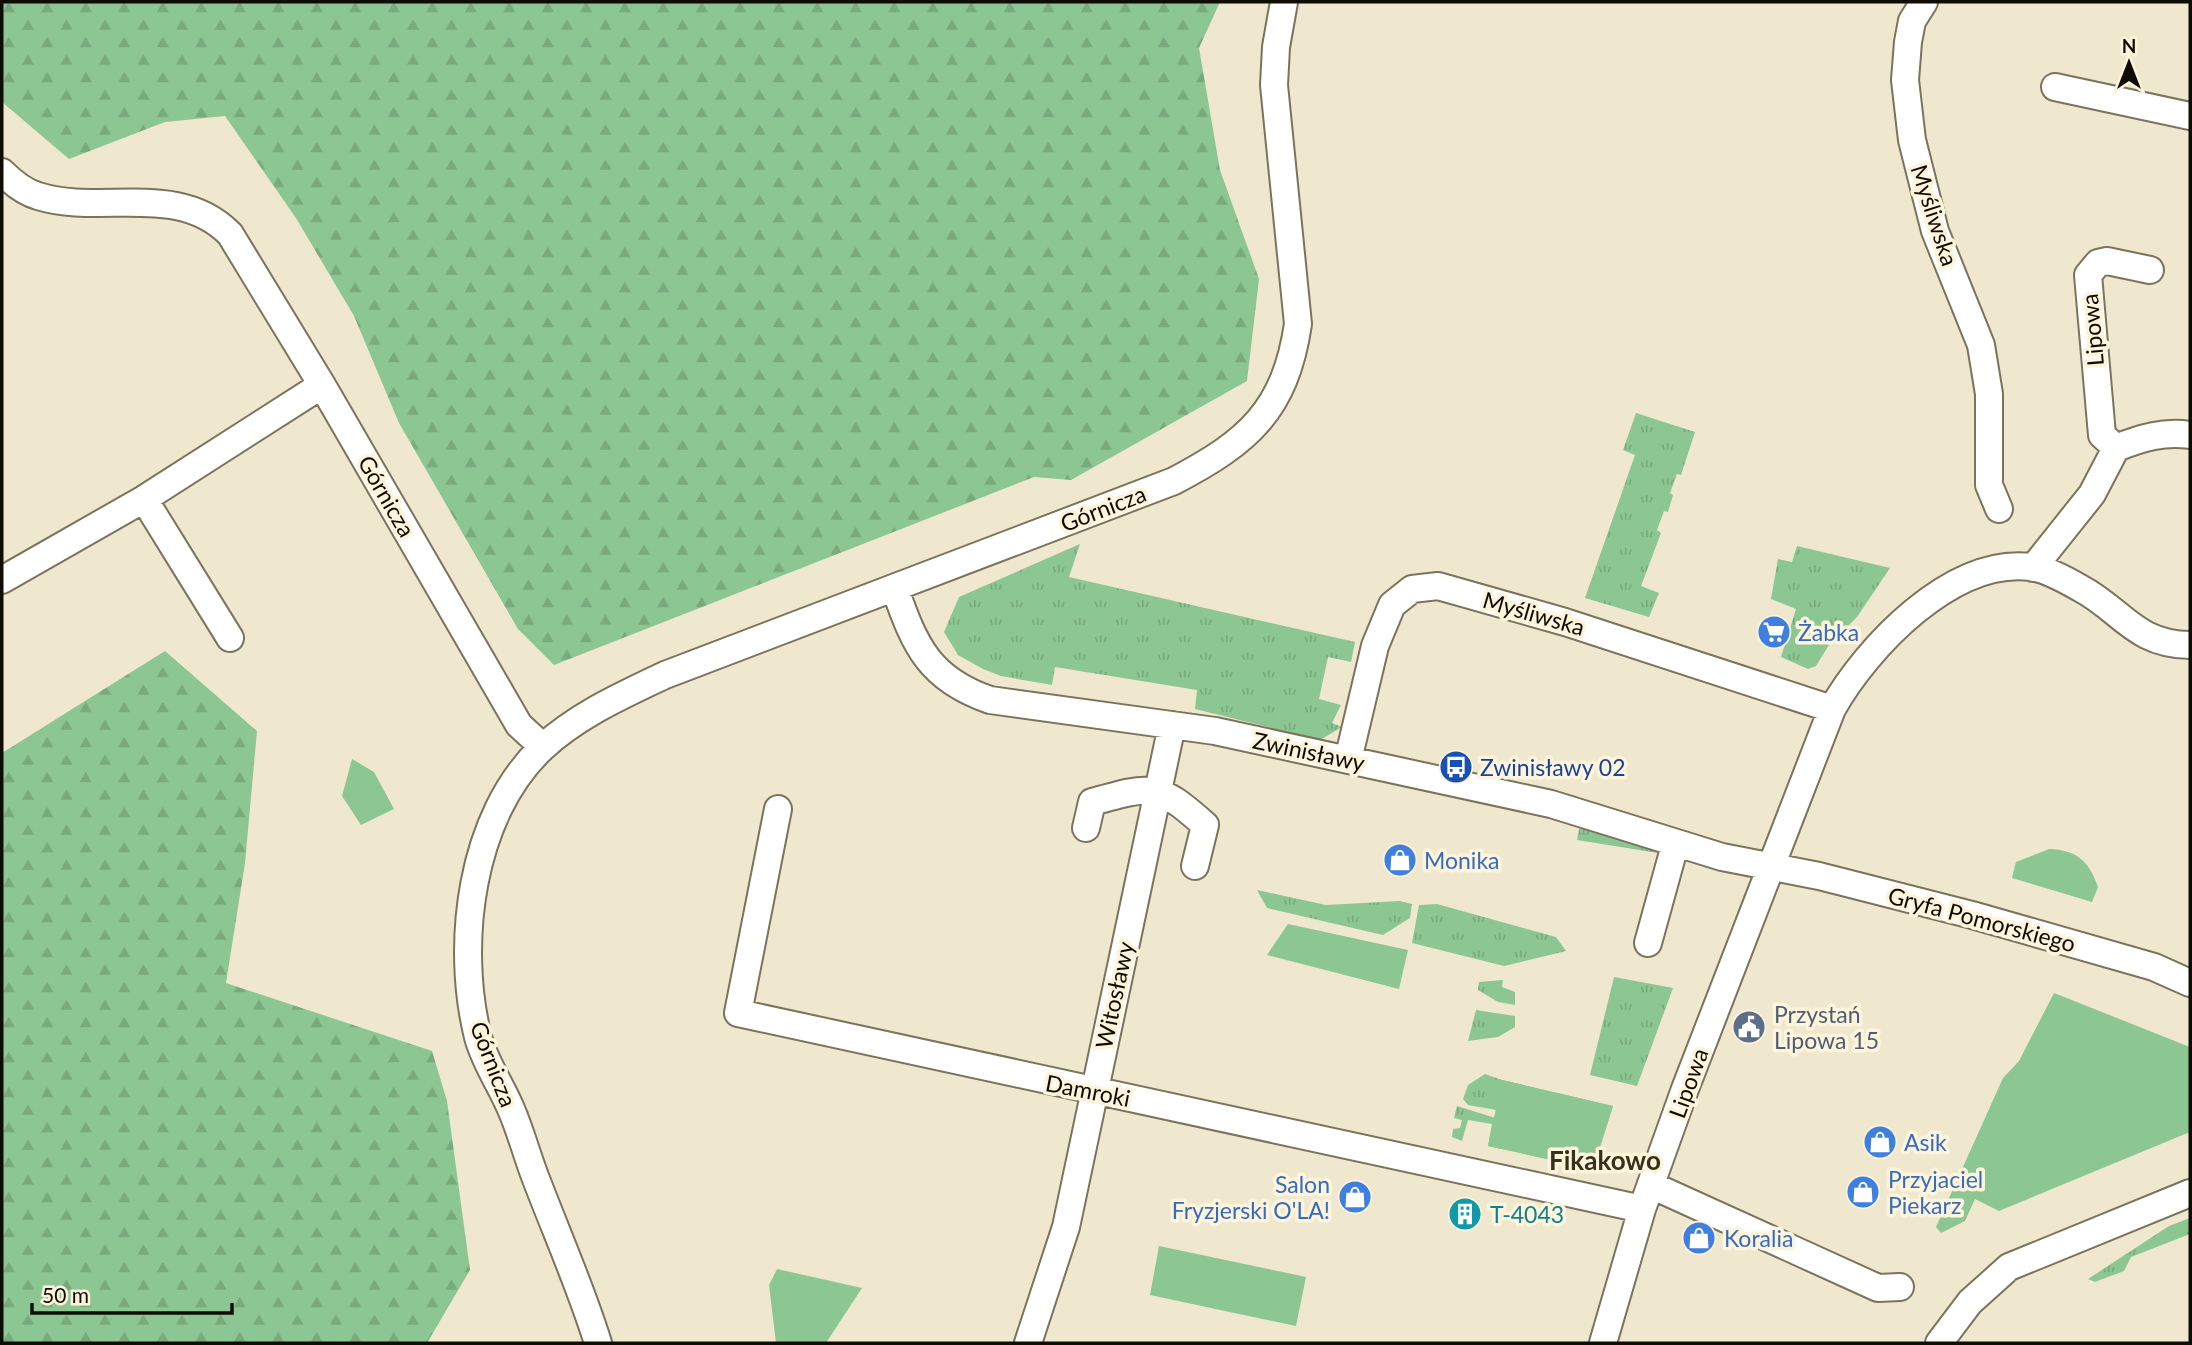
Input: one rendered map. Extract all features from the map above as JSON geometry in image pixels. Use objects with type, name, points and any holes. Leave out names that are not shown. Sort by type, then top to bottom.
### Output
[{"type":"street","name":"Górnicza","points":[[598,1343],[511,1110],[479,1038],[473,1009],[468,919],[475,869],[519,772],[543,747],[595,708],[665,675],[1174,481],[1239,443],[1269,408],[1288,368],[1298,324],[1274,85],[1276,47],[1284,2]]},
{"type":"street","name":"Myśliwska","points":[[1924,2],[1912,21],[1908,42],[1905,80],[1912,140],[1935,231],[1981,345],[1989,394],[1989,485],[1999,509]]},
{"type":"street","points":[[2055,88],[2190,116]]},
{"type":"street","name":"Górnicza","points":[[2,172],[17,186],[37,196],[61,201],[173,204],[217,221],[236,243],[322,385],[519,725],[543,747]]},
{"type":"street","name":"Lipowa","points":[[2116,448],[2102,435],[2088,275],[2098,262],[2107,261],[2150,270]]},
{"type":"street","points":[[2,580],[144,499],[322,385]]},
{"type":"street","points":[[2033,568],[2092,494],[2116,448],[2143,437],[2177,433],[2190,435]]},
{"type":"street","points":[[144,499],[230,638]]},
{"type":"street","points":[[1771,867],[1832,709],[1844,688],[1881,643],[1943,591],[1975,575],[2011,567],[2033,568],[2082,588],[2144,635],[2170,645],[2190,645]]},
{"type":"street","name":"Myśliwska","points":[[1348,760],[1375,646],[1392,605],[1412,589],[1438,586],[1565,622],[1832,709]]},
{"type":"street","name":"Zwinisławy","points":[[895,589],[921,653],[943,676],[969,692],[1010,703],[1215,731],[1551,804],[1675,845],[1771,867]]},
{"type":"street","name":"Witosławy","points":[[1028,1343],[1066,1227],[1172,725]]},
{"type":"street","points":[[1086,828],[1092,803],[1138,789],[1173,797],[1205,825],[1195,866]]},
{"type":"street","name":"Damroki","points":[[778,809],[738,1013],[1093,1092],[1646,1197]]},
{"type":"street","points":[[1648,943],[1675,845]]},
{"type":"street","name":"Lipowa","points":[[1603,1343],[1646,1197],[1771,867]]},
{"type":"street","name":"Gryfa Pomorskiego","points":[[1771,867],[1948,908],[2154,967],[2190,983]]},
{"type":"street","points":[[1939,1343],[1970,1302],[2009,1267],[2190,1193]]},
{"type":"street","points":[[1646,1197],[1878,1288],[1900,1287]]},
{"type":"green space","points":[[2,2],[1220,2],[1199,48],[1220,170],[1259,279],[1247,381],[1071,480],[1034,477],[554,665],[518,629],[399,423],[354,316],[296,218],[225,116],[165,122],[69,159],[2,102]]},
{"type":"green space","points":[[1636,413],[1695,432],[1681,475],[1677,474],[1670,493],[1673,495],[1668,512],[1664,511],[1657,530],[1661,533],[1641,586],[1659,593],[1649,617],[1585,598],[1635,455],[1623,450]]},
{"type":"green space","points":[[1080,544],[1069,577],[1355,642],[1351,662],[1328,657],[1319,699],[1341,705],[1332,723],[1342,727],[1320,740],[1195,709],[1197,690],[1055,667],[1052,685],[1001,676],[958,655],[944,632],[959,597]]},
{"type":"green space","points":[[1797,546],[1890,568],[1857,617],[1829,645],[1816,666],[1808,669],[1781,657],[1796,609],[1771,599],[1778,559],[1792,562]]},
{"type":"green space","points":[[165,651],[257,731],[245,863],[226,983],[432,1051],[447,1101],[470,1270],[427,1343],[2,1343],[2,753]]},
{"type":"green space","points":[[352,759],[374,772],[394,809],[361,825],[342,796]]},
{"type":"green space","points":[[1581,819],[1653,843],[1658,853],[1577,840]]},
{"type":"green space","points":[[2049,849],[2067,852],[2086,864],[2098,887],[2092,902],[2012,878],[2016,862]]},
{"type":"green space","points":[[1257,890],[1326,905],[1400,901],[1412,904],[1410,918],[1383,935],[1267,908]]},
{"type":"green space","points":[[1437,904],[1556,937],[1566,951],[1504,966],[1412,943],[1419,905]]},
{"type":"green space","points":[[1288,924],[1408,950],[1399,989],[1267,955]]},
{"type":"green space","points":[[1614,977],[1673,988],[1637,1086],[1590,1075]]},
{"type":"green space","points":[[1503,980],[1502,987],[1515,992],[1515,1005],[1498,1002],[1478,990],[1479,982]]},
{"type":"green space","points":[[2054,993],[2190,1047],[2190,1132],[1999,1211],[1975,1199],[1965,1221],[1941,1233],[1936,1227],[2003,1078],[2019,1061]]},
{"type":"green space","points":[[1476,1010],[1515,1016],[1515,1027],[1498,1037],[1468,1041]]},
{"type":"green space","points":[[1485,1074],[1613,1106],[1593,1169],[1488,1146],[1492,1124],[1468,1120],[1462,1141],[1452,1137],[1453,1129],[1460,1128],[1462,1120],[1454,1118],[1457,1106],[1505,1121],[1508,1112],[1468,1105],[1463,1099],[1468,1085]]},
{"type":"green space","points":[[1502,1080],[1613,1106],[1593,1169],[1488,1146]]},
{"type":"green space","points":[[2190,1218],[2190,1234],[2131,1257],[2124,1271],[2095,1282],[2088,1279],[2169,1226]]},
{"type":"green space","points":[[1159,1246],[1306,1277],[1296,1326],[1150,1295]]},
{"type":"green space","points":[[777,1269],[862,1288],[826,1343],[776,1343],[769,1285]]},
{"type":"place","name":"Żabka","points":[[1774,632]]},
{"type":"place","name":"Zwinisławy 02","points":[[1456,767]]},
{"type":"place","name":"Monika","points":[[1400,860]]},
{"type":"place","name":"Przystań Lipowa 15","points":[[1749,1027]]},
{"type":"place","name":"Asik","points":[[1880,1142]]},
{"type":"place","name":"Przyjaciel Piekarz","points":[[1863,1192]]},
{"type":"place","name":"Salon Fryzjerski O'LA!","points":[[1355,1197]]},
{"type":"place","name":"T-4043","points":[[1465,1214]]},
{"type":"place","name":"Koralia","points":[[1699,1238]]},
{"type":"district","name":"Fikakowo","points":[[1605,1160]]}]
